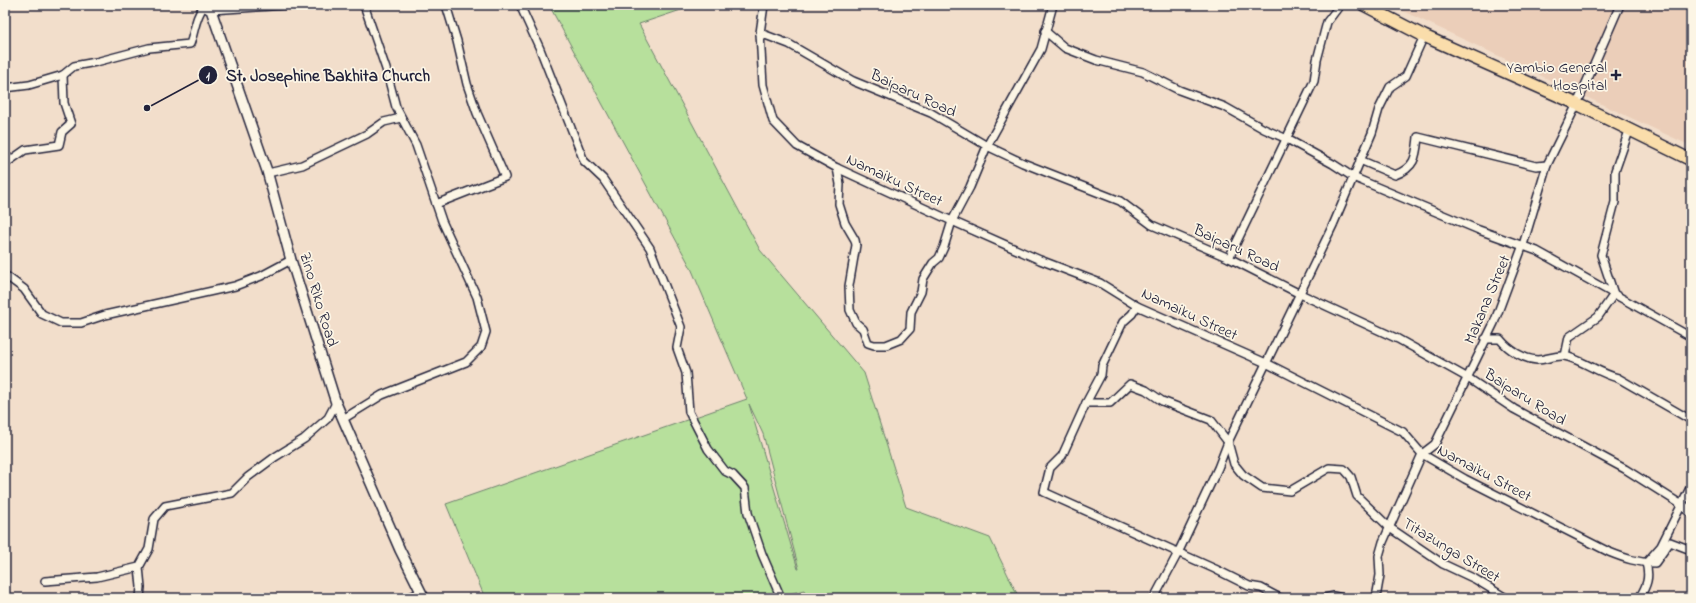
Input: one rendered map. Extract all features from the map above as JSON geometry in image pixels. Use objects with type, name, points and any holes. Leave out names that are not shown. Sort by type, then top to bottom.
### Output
[{"type":"main road","points":[[1364,5],[1424,36],[1577,104],[1629,131],[1691,160]]},
{"type":"street","points":[[5,88],[29,85],[62,75],[74,66],[96,62],[149,48],[190,44],[195,32],[198,14],[207,7],[286,5]]},
{"type":"street","points":[[343,419],[382,395],[466,362],[481,347],[486,332],[477,297],[436,204],[416,146],[396,107],[386,69],[364,5]]},
{"type":"street","points":[[436,204],[504,177],[477,113],[467,84],[457,41],[446,5]]},
{"type":"street","points":[[520,5],[540,49],[584,161],[603,179],[650,248],[681,327],[677,348],[686,373],[689,412],[697,431],[712,455],[725,471],[733,475],[745,488],[748,513],[762,554],[781,598]]},
{"type":"street","name":"Namaiku Street","points":[[764,5],[760,33],[763,85],[773,121],[797,146],[837,168],[1040,260],[1100,283],[1137,306],[1266,363],[1403,432],[1422,454],[1465,479],[1609,552],[1630,560],[1646,563]]},
{"type":"street","points":[[837,168],[840,184],[839,204],[845,223],[856,245],[849,286],[850,310],[856,323],[863,329],[868,343],[874,345],[886,345],[901,339],[910,329],[911,312],[921,292],[923,279],[933,263],[939,258],[952,221],[970,187],[987,146],[1041,49],[1053,5]]},
{"type":"street","points":[[1229,258],[1314,81],[1317,60],[1327,22],[1340,5]]},
{"type":"street","name":"Makana Street","points":[[1376,598],[1380,575],[1379,556],[1383,542],[1422,454],[1435,444],[1494,323],[1523,245],[1547,165],[1577,104],[1620,5]]},
{"type":"street","name":"Zino Riko Road","points":[[207,7],[268,173],[291,260],[336,403],[422,595]]},
{"type":"street","points":[[1045,31],[1065,48],[1096,60],[1143,72],[1179,90],[1224,107],[1264,129],[1287,139],[1353,177],[1479,230],[1537,250],[1691,337]]},
{"type":"street","name":"Baiparu Road","points":[[760,33],[789,44],[853,81],[931,113],[987,146],[1023,163],[1120,202],[1152,225],[1229,258],[1299,293],[1398,339],[1468,378],[1514,410],[1625,469],[1691,512]]},
{"type":"street","points":[[1154,598],[1178,553],[1218,468],[1228,442],[1333,225],[1372,133],[1379,109],[1390,87],[1406,76],[1424,36]]},
{"type":"street","points":[[5,164],[26,150],[59,145],[62,132],[71,124],[64,103],[62,75]]},
{"type":"street","points":[[268,173],[302,165],[367,134],[384,122],[401,118]]},
{"type":"street","points":[[1614,294],[1601,255],[1615,202],[1615,171],[1629,131]]},
{"type":"street","points":[[1360,160],[1395,174],[1404,172],[1414,163],[1418,136],[1536,166],[1547,165]]},
{"type":"street","points":[[5,275],[24,289],[42,314],[61,323],[81,323],[105,315],[235,286],[261,276],[291,260]]},
{"type":"street","points":[[1565,356],[1569,337],[1598,318],[1614,294]]},
{"type":"street","points":[[1137,306],[1132,314],[1123,322],[1102,366],[1101,375],[1086,403],[1062,456],[1050,468],[1044,492],[1215,569],[1249,586],[1261,588],[1280,598]]},
{"type":"street","points":[[1485,339],[1500,339],[1508,348],[1520,355],[1537,360],[1565,356],[1606,376],[1618,378],[1691,420]]},
{"type":"street","name":"Titazunga Street","points":[[1086,403],[1110,403],[1130,384],[1146,390],[1162,401],[1211,420],[1228,442],[1234,464],[1243,475],[1262,488],[1290,491],[1329,468],[1344,469],[1351,477],[1357,496],[1390,528],[1443,564],[1475,579],[1506,598]]},
{"type":"street","points":[[140,598],[142,587],[139,567],[149,549],[154,519],[165,506],[232,493],[254,473],[309,435],[328,418],[336,403]]},
{"type":"street","points":[[1646,563],[1662,546],[1691,486]]},
{"type":"street","points":[[1646,563],[1655,563],[1670,542],[1691,550]]},
{"type":"street","points":[[1639,598],[1648,579],[1646,563]]},
{"type":"street","points":[[45,581],[97,577],[139,567]]},
{"type":"street","points":[[408,598],[422,595]]},
{"type":"street","points":[[1325,598],[1333,596],[1342,598]]},
{"type":"shaded area","name":"Yambio General Hospital","points":[[1390,5],[1691,5],[1691,146]]},
{"type":"green space","points":[[549,5],[696,5],[639,24],[760,250],[864,373],[906,507],[990,538],[1019,598],[807,598],[804,590],[775,598],[485,598],[446,504],[747,399],[691,268]],"holes":[[[749,404],[763,434],[799,569]]]},
{"type":"place","name":"Yambio General Hospital","points":[[1616,75]]},
{"type":"place","name":"St. Josephine Bakhita Church","points":[[147,108]]}]
